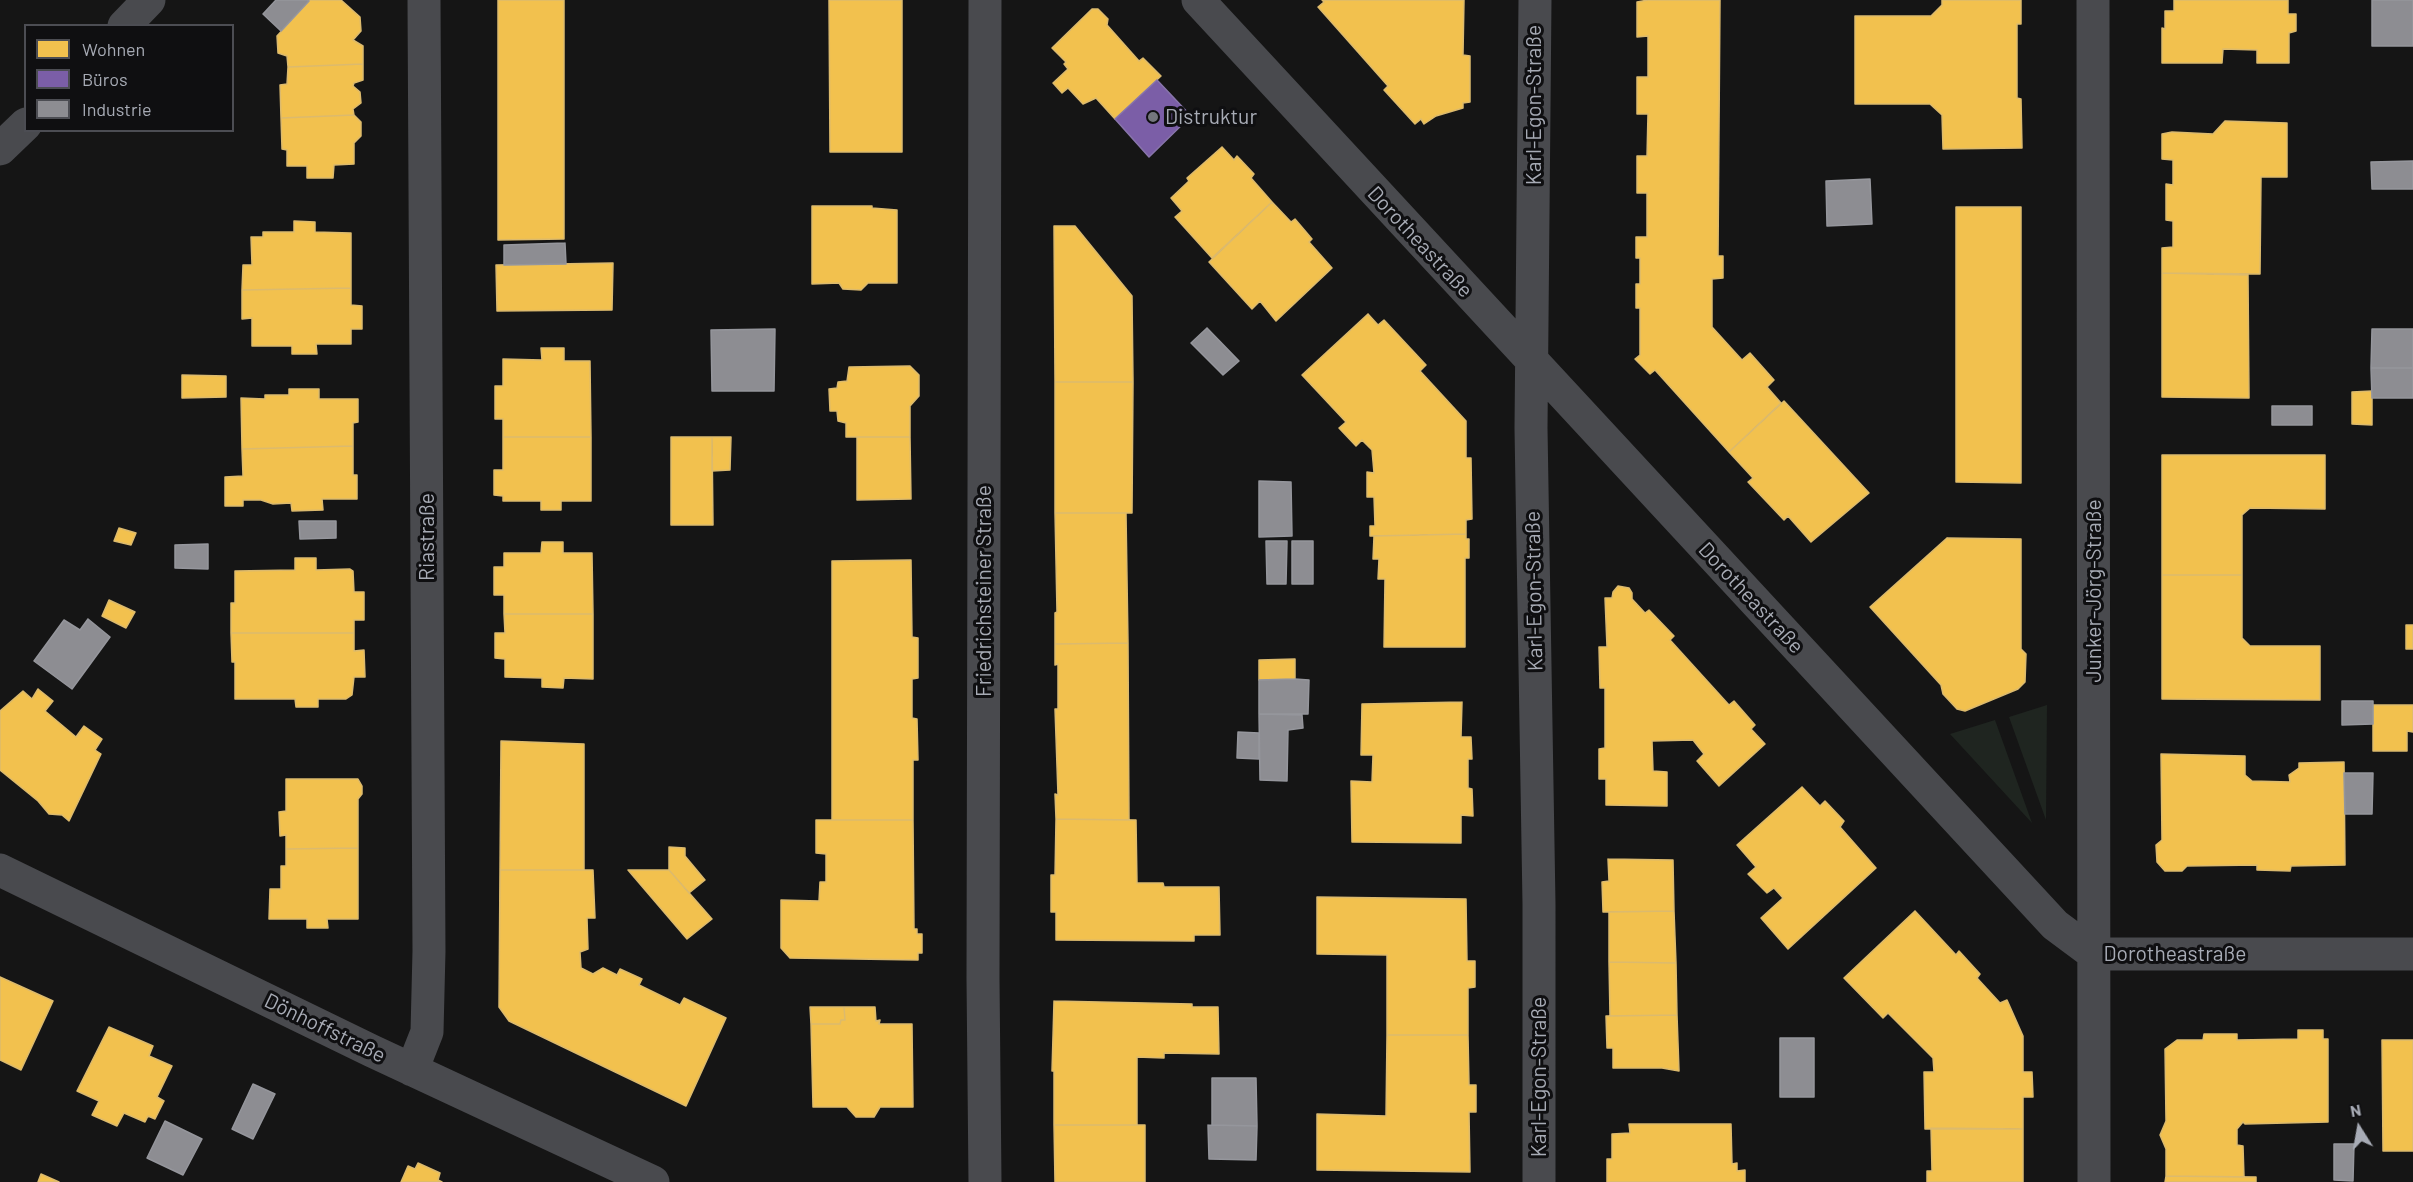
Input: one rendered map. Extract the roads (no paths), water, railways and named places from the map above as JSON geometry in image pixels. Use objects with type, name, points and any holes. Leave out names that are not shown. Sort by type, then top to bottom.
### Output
[{"type":"street","points":[[126,24],[149,0]]},
{"type":"street","name":"Riastraße","points":[[412,1070],[427,1032],[429,951],[424,0]]},
{"type":"street","name":"Friedrichsteiner Straße","points":[[985,0],[983,990],[985,1182]]},
{"type":"street","name":"Dorotheastraße","points":[[1198,0],[2055,925],[2094,954],[2413,954]]},
{"type":"street","name":"Karl-Egon-Straße","points":[[1535,0],[1531,362],[1539,904],[1539,1182]]},
{"type":"street","name":"Junker-Jörg-Straße","points":[[2093,0],[2094,1182]]},
{"type":"street","points":[[0,149],[24,126]]},
{"type":"street","name":"Dönhoffstraße","points":[[0,870],[412,1070],[653,1182]]},
{"type":"place","name":"Distruktur","points":[[1153,117]]}]
